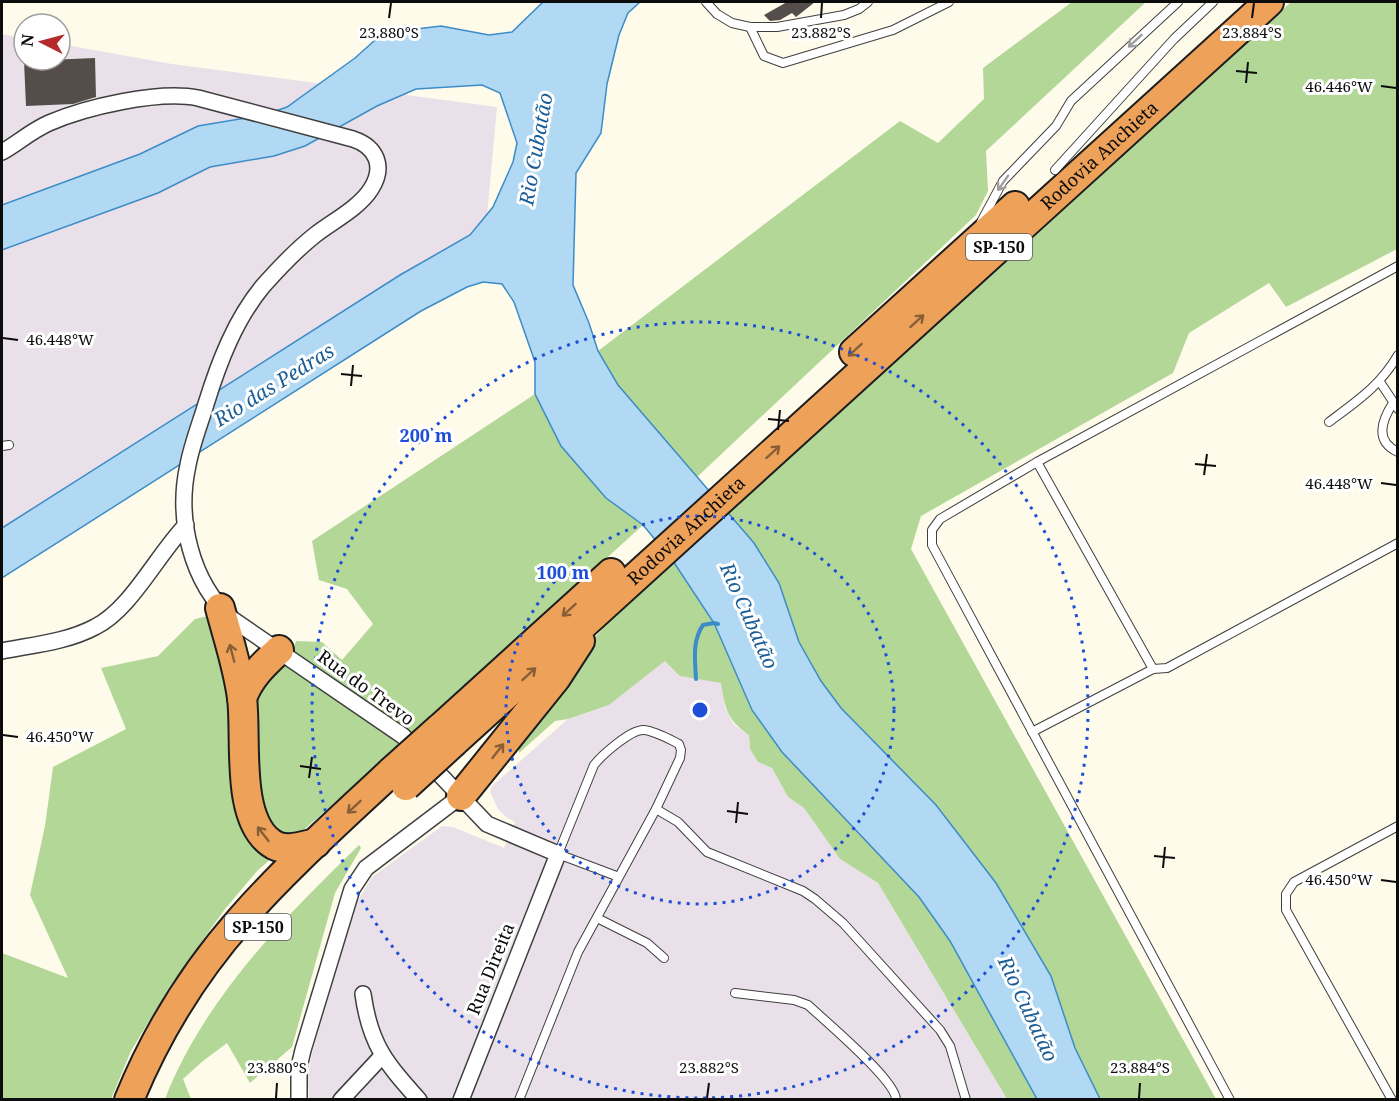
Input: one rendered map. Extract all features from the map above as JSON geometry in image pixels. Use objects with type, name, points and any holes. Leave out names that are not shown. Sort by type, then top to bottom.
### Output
[{"type":"highway","name":"Rodovia Anchieta","points":[[723,484],[966,250],[1242,2]]},
{"type":"highway","name":"Rodovia Anchieta","points":[[148,1100],[188,1023],[220,975],[297,886],[399,779],[723,484],[1269,2]]},
{"type":"highway","name":"Rodovia Anchieta","points":[[447,735],[601,609],[619,578]]},
{"type":"highway","points":[[220,608],[242,698],[248,794],[254,820],[266,839],[279,847],[297,847],[316,843]]},
{"type":"highway","points":[[461,796],[556,678],[601,609]]},
{"type":"highway","points":[[242,698],[256,671],[279,650]]},
{"type":"highway","name":"Rodovia Anchieta","points":[[129,1100],[158,1040],[206,964],[241,920],[316,843],[399,779]]},
{"type":"street","name":"Rua do Trevo","points":[[2,152],[29,133],[72,115],[120,103],[174,95],[198,98],[344,136],[363,142],[374,154],[378,163],[378,174],[371,190],[355,205],[313,236],[262,288],[243,313],[230,338],[212,384],[187,466],[186,525],[193,557],[205,587],[220,608],[232,619],[403,736],[487,824],[558,854]]},
{"type":"street","points":[[2,651],[83,633],[106,620],[130,597],[168,544],[186,525]]},
{"type":"street","points":[[299,1100],[299,1067],[303,1050],[352,889],[366,868],[461,796]]},
{"type":"street","name":"Rua Direita","points":[[461,1100],[558,854]]},
{"type":"street","points":[[363,994],[366,1019],[382,1056],[420,1100]]},
{"type":"street","points":[[341,1100],[382,1056]]},
{"type":"lane","points":[[706,2],[717,14],[732,23],[750,27],[777,27],[844,15],[859,9],[868,2]]},
{"type":"lane","points":[[750,27],[764,56],[783,63],[892,30],[949,2]]},
{"type":"lane","points":[[966,250],[1003,181],[1056,126],[1071,101],[1178,2]]},
{"type":"lane","points":[[1055,170],[1174,39],[1213,2]]},
{"type":"lane","points":[[1230,1100],[932,545],[932,530],[940,519],[1037,462],[1398,266]]},
{"type":"lane","points":[[1329,422],[1380,382],[1398,355]]},
{"type":"lane","points":[[1380,382],[1396,406],[1383,418],[1382,429],[1390,449],[1398,453]]},
{"type":"lane","points":[[1037,462],[1153,669]]},
{"type":"lane","points":[[1032,732],[1153,669],[1167,668],[1398,543]]},
{"type":"lane","points":[[519,1100],[572,965],[656,809],[680,758],[679,744],[645,730],[637,731],[602,755],[594,765],[558,854],[619,877]]},
{"type":"lane","points":[[656,809],[678,822],[707,852],[803,891],[843,923],[940,1030],[950,1047],[966,1100]]},
{"type":"lane","points":[[1392,1100],[1286,910],[1286,894],[1294,882],[1398,826]]},
{"type":"lane","points":[[597,918],[647,943],[664,958]]},
{"type":"lane","points":[[735,993],[794,1000],[808,1005],[884,1076],[896,1094],[896,1100]]},
{"type":"shaded area","points":[[2,34],[12,36],[12,72],[72,72],[72,46],[172,64],[497,107],[487,216],[470,235],[400,275],[2,528]]},
{"type":"shaded area","points":[[665,661],[721,683],[725,708],[734,725],[749,735],[750,749],[758,762],[772,768],[788,797],[804,808],[840,859],[878,883],[1007,1099],[309,1100],[308,1075],[312,1053],[357,902],[372,877],[442,826],[453,827],[504,848],[515,822],[498,809],[490,792],[492,786],[568,719],[609,705]]},
{"type":"green space","points":[[1072,2],[1146,2],[986,151],[988,191],[976,215],[697,477],[618,385],[598,351],[900,121],[938,143],[984,99],[983,68]]},
{"type":"green space","points":[[1291,2],[1397,2],[1397,249],[1286,307],[1269,283],[1189,333],[1173,373],[921,516],[911,549],[1216,1099],[1100,1099],[1075,1048],[936,805],[841,708],[821,681],[799,642],[790,615],[728,512]]},
{"type":"green space","points":[[535,394],[561,446],[606,498],[643,525],[415,732],[257,871],[225,909],[170,986],[131,1051],[111,1099],[2,1099],[2,953],[68,978],[30,895],[45,826],[53,767],[126,729],[101,668],[158,656],[195,619],[215,614],[231,679],[281,665],[294,668],[302,657],[293,651],[296,641],[322,642],[342,660],[373,624],[347,589],[319,580],[312,541]]},
{"type":"green space","points":[[673,561],[714,623],[752,710],[782,752],[919,897],[950,941],[1037,1099],[1007,1099],[878,883],[840,859],[804,808],[788,797],[772,768],[758,762],[750,749],[749,735],[736,724],[728,713],[721,683],[680,676],[665,661],[609,705],[555,721],[519,753],[519,745],[587,647],[626,601]]},
{"type":"green space","points":[[359,845],[361,848],[335,893],[292,1047],[250,1083],[227,1043],[183,1079],[191,1099],[165,1099],[181,1062],[223,994],[248,962],[302,902]]},
{"type":"water","points":[[543,2],[640,2],[628,13],[619,35],[607,84],[601,133],[576,173],[573,285],[598,351],[618,385],[754,543],[779,583],[799,642],[821,681],[841,708],[936,805],[996,883],[1051,976],[1075,1048],[1100,1099],[1037,1099],[950,941],[919,897],[782,752],[752,710],[714,623],[673,561],[643,525],[606,498],[561,446],[535,394],[535,362],[514,302],[502,284],[483,282],[467,287],[421,311],[2,578],[2,528],[400,275],[470,235],[493,207],[513,162],[517,143],[500,93],[482,85],[416,89],[377,106],[305,146],[274,156],[210,167],[158,193],[2,250],[2,205],[140,154],[198,126],[264,115],[287,107],[355,58],[383,33],[441,26],[489,35],[512,32]]},
{"type":"building","points":[[787,2],[815,2],[796,17],[792,13],[780,20],[770,21],[764,15]]},
{"type":"building","points":[[95,58],[96,97],[73,104],[26,106],[24,72],[72,72],[72,59]]},
{"type":"waterway","points":[[696,679],[697,638],[703,625],[718,624]]},
{"type":"water label","name":"Rio Cubatão","points":[[536,149]]},
{"type":"water label","name":"Rio das Pedras","points":[[274,385]]},
{"type":"water label","name":"Rio Cubatão","points":[[749,616]]},
{"type":"water label","name":"Rio Cubatão","points":[[1028,1009]]}]
